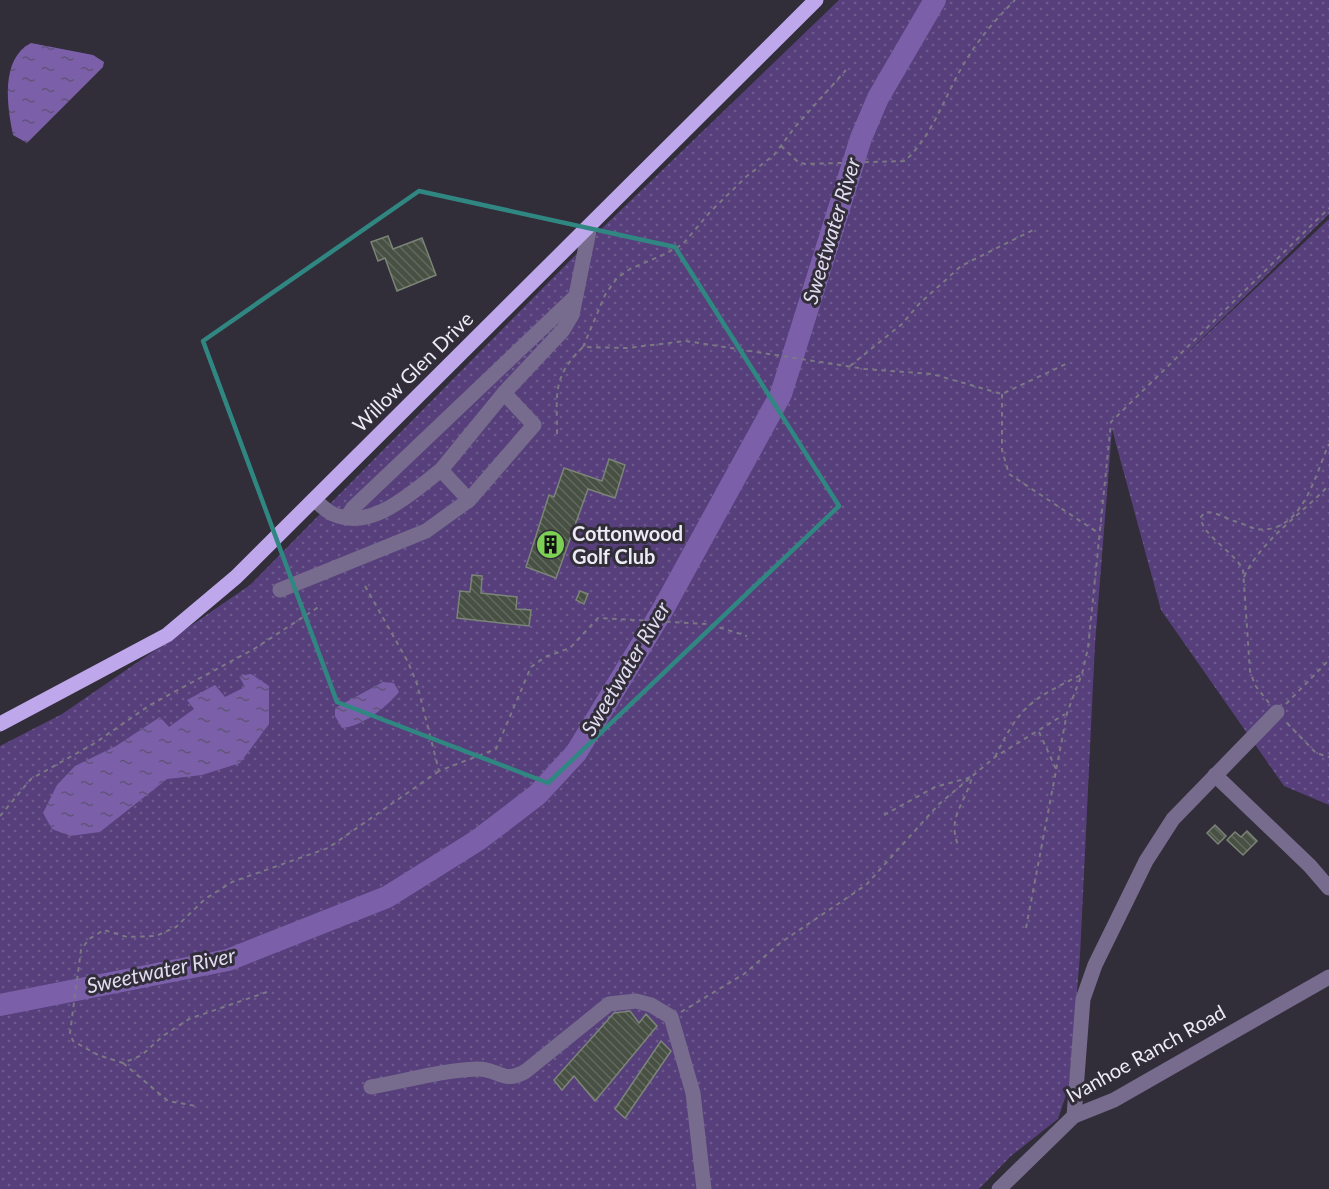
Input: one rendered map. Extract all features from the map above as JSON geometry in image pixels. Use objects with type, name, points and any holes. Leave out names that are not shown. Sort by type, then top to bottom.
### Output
[{"type":"main road","name":"Willow Glen Drive","points":[[0,724],[167,635],[236,577],[816,0]]},
{"type":"street","points":[[314,500],[334,514],[347,517],[370,517],[409,494],[441,470],[504,393],[562,330],[572,315],[590,226]]},
{"type":"street","points":[[347,517],[353,508],[576,296]]},
{"type":"street","points":[[280,590],[426,531],[469,500],[534,424],[504,393]]},
{"type":"street","points":[[441,470],[469,500]]},
{"type":"street","points":[[1074,1116],[1083,999],[1095,965],[1146,861],[1167,828],[1277,712]]},
{"type":"street","points":[[1215,775],[1310,866],[1329,888]]},
{"type":"street","name":"Ivanhoe Ranch Road","points":[[999,1189],[1074,1116],[1114,1100],[1329,977]]},
{"type":"street","points":[[371,1087],[479,1069],[503,1077],[516,1076],[526,1071],[609,1004],[618,1001],[644,1002],[671,1017],[693,1093],[704,1189]]},
{"type":"path","points":[[781,146],[798,162],[805,164],[905,161],[942,111],[956,79],[984,31],[1015,0]]},
{"type":"path","points":[[557,434],[560,377],[566,363],[583,347],[605,295],[617,278],[630,269],[665,255],[683,244],[710,212],[747,176],[774,155],[795,127],[846,70]]},
{"type":"path","points":[[1026,928],[1066,713],[1082,674],[1088,648],[1110,422],[1329,208]]},
{"type":"path","points":[[850,366],[902,324],[919,304],[961,266],[1035,229]]},
{"type":"path","points":[[583,347],[627,348],[686,341],[850,366],[933,374],[1002,394],[1068,363]]},
{"type":"path","points":[[1002,394],[1002,450],[1009,474],[1098,532]]},
{"type":"path","points":[[1329,444],[1305,500],[1297,512],[1286,521],[1257,529],[1212,513],[1204,513],[1201,517],[1204,528],[1236,558],[1244,577],[1250,671],[1256,685],[1277,712],[1316,753],[1329,757]]},
{"type":"path","points":[[1244,577],[1270,539],[1296,518],[1329,485]]},
{"type":"path","points":[[365,586],[408,662],[417,684],[439,771]]},
{"type":"path","points":[[0,816],[31,779],[95,743],[150,705],[254,649],[320,606]]},
{"type":"path","points":[[196,1106],[168,1101],[123,1063],[98,1055],[73,1041],[70,1033],[81,950],[89,939],[104,930],[127,937],[136,937],[156,936],[176,927],[206,899],[232,882],[292,863],[328,848],[399,796],[439,771],[496,749],[531,667],[545,657],[570,648],[598,618],[708,624],[747,636]]},
{"type":"path","points":[[1277,712],[1329,660]]},
{"type":"path","points":[[995,757],[1013,721],[1028,704],[1082,674]]},
{"type":"path","points":[[671,1017],[744,974],[780,943],[867,885],[939,804],[995,757],[1040,732],[1066,713]]},
{"type":"path","points":[[1040,732],[1056,769]]},
{"type":"path","points":[[884,814],[935,787],[972,777]]},
{"type":"path","points":[[958,845],[953,831],[972,777]]},
{"type":"path","points":[[123,1063],[142,1055],[163,1036],[189,1019],[267,992]]},
{"type":"highlighted area","points":[[419,191],[675,247],[839,506],[548,783],[337,702],[203,341]]},
{"type":"shaded area","name":"Cottonwood Golf Club","points":[[839,0],[1329,0],[1329,214],[1176,364],[1329,219],[1329,805],[1284,786],[1161,610],[1112,429],[1095,644],[1080,956],[1069,1086],[1058,1119],[1011,1156],[979,1189],[0,1189],[0,746],[62,714],[250,585],[599,231]]},
{"type":"water","points":[[31,43],[93,55],[104,62],[103,67],[27,143],[13,135],[8,84],[14,60],[21,50]]},
{"type":"water","points":[[251,674],[269,686],[269,724],[240,763],[202,775],[167,779],[100,832],[70,836],[52,829],[43,813],[57,785],[75,766],[116,746],[160,717],[169,727],[194,709],[187,700],[215,685],[225,697],[245,687],[239,676]]},
{"type":"water","points":[[383,682],[394,683],[399,692],[373,715],[357,724],[342,728],[335,716],[335,708]]},
{"type":"building","points":[[388,236],[393,249],[422,238],[436,275],[397,291],[385,258],[378,261],[371,242]]},
{"type":"building","name":"Cottonwood Golf Club","points":[[609,459],[625,465],[615,498],[588,489],[556,578],[526,567],[549,495],[554,497],[564,468],[602,481]]},
{"type":"building","points":[[472,575],[482,576],[481,593],[517,597],[516,609],[531,610],[529,626],[457,618],[460,591],[470,592]]},
{"type":"building","points":[[580,591],[588,594],[584,604],[576,600]]},
{"type":"building","points":[[1215,825],[1226,836],[1218,844],[1207,833]]},
{"type":"building","points":[[1247,831],[1257,841],[1243,855],[1227,840],[1235,832],[1241,837]]},
{"type":"building","points":[[630,1011],[639,1023],[646,1014],[657,1026],[595,1101],[574,1076],[562,1090],[554,1080],[614,1013]]},
{"type":"building","points":[[661,1041],[671,1051],[625,1118],[615,1109]]},
{"type":"waterway","name":"Sweetwater River","points":[[0,1005],[228,960],[387,897],[478,840],[537,795],[576,753],[662,611],[781,394],[861,138],[878,98],[935,0]]},
{"type":"place","name":"Cottonwood Golf Club","points":[[551,545]]}]
